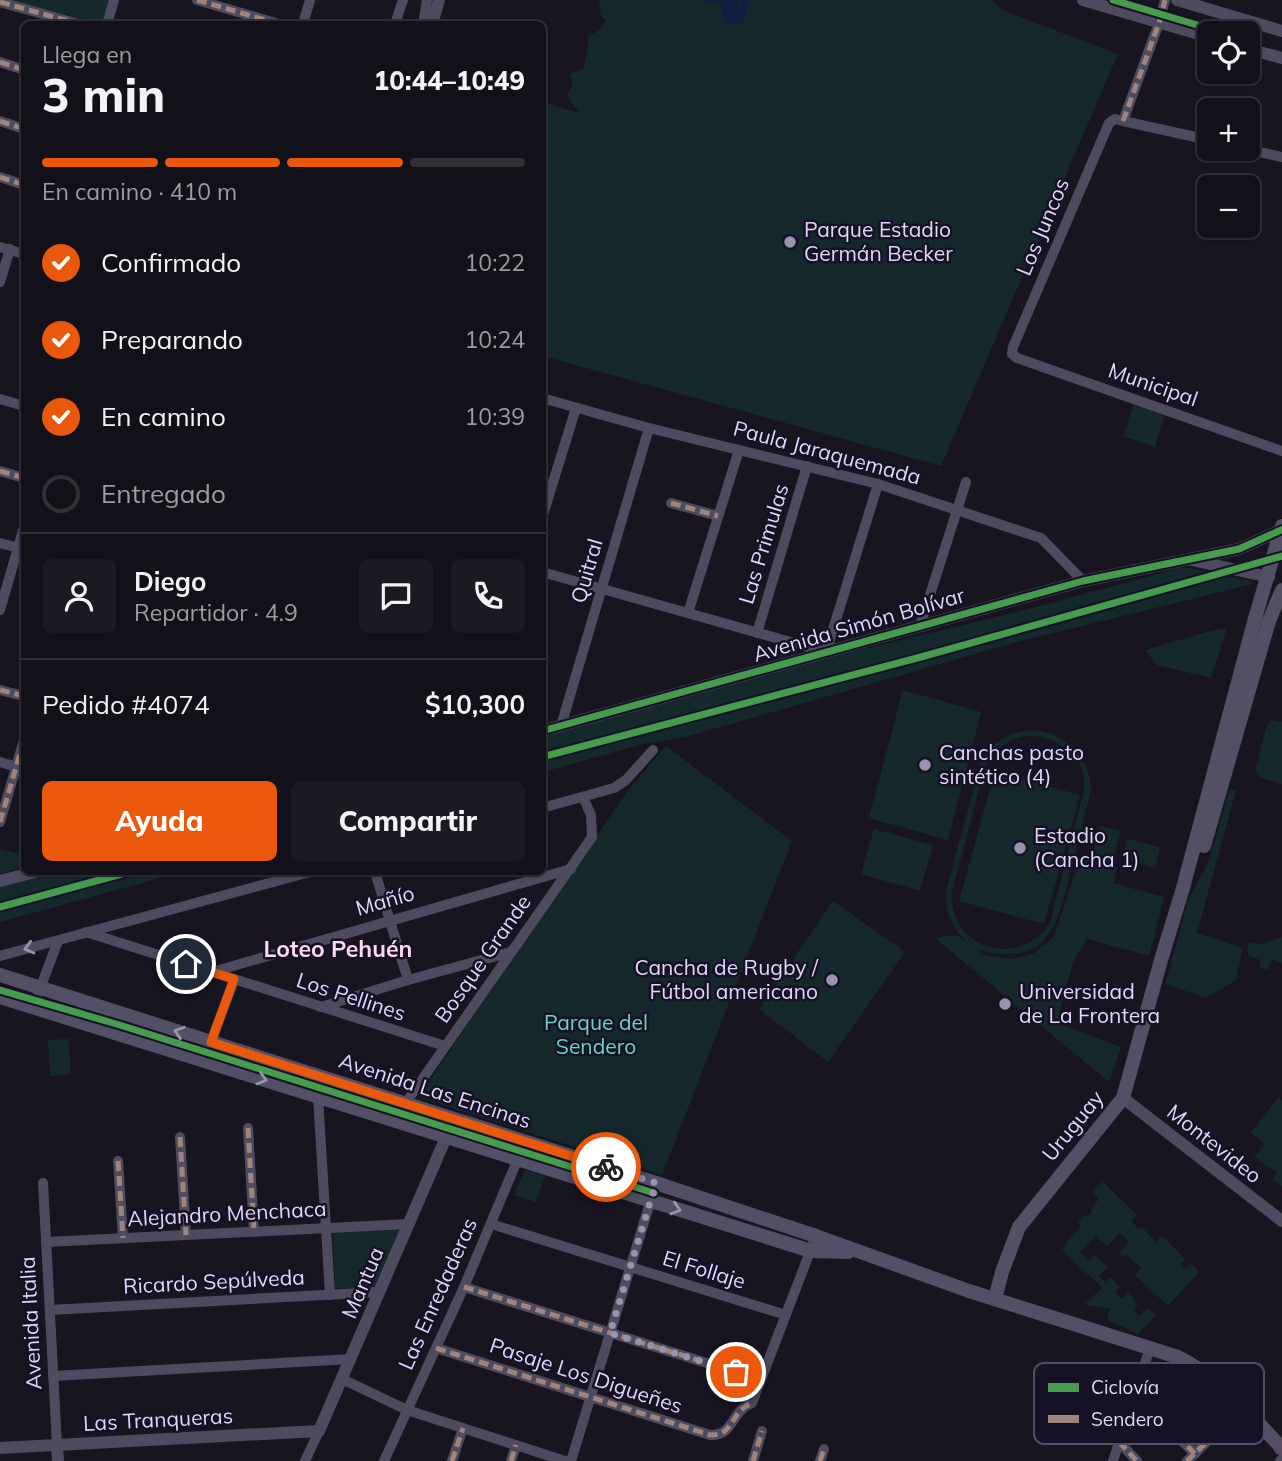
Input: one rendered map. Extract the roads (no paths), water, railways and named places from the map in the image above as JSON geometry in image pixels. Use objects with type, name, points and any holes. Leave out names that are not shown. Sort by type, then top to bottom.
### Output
[{"type":"main road","name":"Uruguay","points":[[1270,617],[1282,528]]},
{"type":"main road","points":[[1270,617],[1275,577]]},
{"type":"main road","name":"Uruguay","points":[[994,1302],[1016,1232],[1123,1098],[1183,888],[1200,858],[1213,819],[1270,617],[1282,590]]},
{"type":"main road","name":"Avenida Las Encinas","points":[[0,975],[656,1183],[816,1236],[994,1302]]},
{"type":"main road","name":"Avenida Las Encinas","points":[[0,997],[811,1251],[857,1252]]},
{"type":"main road","points":[[969,1291],[986,1286],[1002,1272],[1010,1294],[1029,1310]]},
{"type":"main road","name":"Avenida Las Encinas","points":[[940,1281],[957,1293],[1029,1310],[1178,1357],[1188,1363]]},
{"type":"main road","name":"Avenida Las Encinas","points":[[1264,1433],[1281,1452]]},
{"type":"street","points":[[108,21],[114,0]]},
{"type":"street","points":[[197,0],[269,21]]},
{"type":"street","points":[[304,21],[310,0]]},
{"type":"street","points":[[397,21],[403,0]]},
{"type":"street","points":[[424,21],[427,0]]},
{"type":"street","points":[[433,21],[439,0]]},
{"type":"street","points":[[1083,0],[1197,34]]},
{"type":"street","name":"Los Juncos","points":[[1012,354],[1109,122],[1119,120],[1159,23],[1165,0]]},
{"type":"street","points":[[1177,0],[1282,31]]},
{"type":"street","points":[[0,2],[68,21]]},
{"type":"street","points":[[1260,52],[1282,58]]},
{"type":"street","points":[[0,62],[21,69]]},
{"type":"street","points":[[1119,120],[1197,137]]},
{"type":"street","points":[[0,121],[21,128]]},
{"type":"street","points":[[1260,152],[1282,157]]},
{"type":"street","points":[[0,177],[21,184]]},
{"type":"street","points":[[0,282],[5,248]]},
{"type":"street","name":"Municipal","points":[[1012,354],[1282,451]]},
{"type":"street","points":[[0,399],[21,405]]},
{"type":"street","name":"Paula Jaraquemada","points":[[546,399],[649,428],[878,484],[1041,538],[1083,581]]},
{"type":"street","points":[[546,505],[576,408]]},
{"type":"street","name":"Quitral","points":[[561,726],[649,428]]},
{"type":"street","points":[[688,613],[739,450]]},
{"type":"street","name":"Las Primulas","points":[[757,633],[807,466]]},
{"type":"street","points":[[0,471],[21,477]]},
{"type":"street","points":[[920,626],[966,482]]},
{"type":"street","points":[[546,573],[826,652],[878,484]]},
{"type":"street","points":[[671,503],[718,516]]},
{"type":"street","name":"Avenida Simón Bolívar","points":[[546,730],[1083,581],[1239,549],[1282,528]]},
{"type":"street","points":[[0,543],[21,549],[0,610]]},
{"type":"street","name":"Avenida Simón Bolívar","points":[[1185,559],[1275,577]]},
{"type":"street","points":[[0,690],[21,695]]},
{"type":"street","points":[[546,807],[614,788],[626,780],[653,750]]},
{"type":"street","points":[[0,762],[20,768],[0,822]]},
{"type":"street","name":"Bosque Grande","points":[[405,1104],[592,836],[591,815],[583,797]]},
{"type":"street","name":"Mañío","points":[[211,972],[570,869]]},
{"type":"street","points":[[0,881],[23,875]]},
{"type":"street","points":[[0,956],[299,875]]},
{"type":"street","points":[[376,875],[408,980]]},
{"type":"street","name":"Los Pellines","points":[[86,932],[445,1046]]},
{"type":"street","points":[[33,1007],[58,941]]},
{"type":"street","points":[[321,1007],[511,952]]},
{"type":"street","points":[[204,1061],[234,979]]},
{"type":"street","points":[[318,1096],[330,1295]]},
{"type":"street","name":"Montevideo","points":[[1123,1098],[1282,1221]]},
{"type":"street","name":"Mantua","points":[[305,1461],[454,1119]]},
{"type":"street","points":[[248,1128],[254,1231]]},
{"type":"street","points":[[180,1136],[187,1235]]},
{"type":"street","name":"Las Enredaderas","points":[[384,1461],[464,1287],[525,1142]]},
{"type":"street","points":[[118,1161],[122,1238]]},
{"type":"street","name":"Avenida Italia","points":[[43,1183],[58,1461]]},
{"type":"street","points":[[571,1461],[656,1183]]},
{"type":"street","name":"Alejandro Menchaca","points":[[46,1242],[409,1224]]},
{"type":"street","name":"El Follaje","points":[[491,1224],[786,1315]]},
{"type":"street","points":[[464,1287],[761,1380],[816,1236]]},
{"type":"street","name":"Ricardo Sepúlveda","points":[[50,1310],[379,1292]]},
{"type":"street","name":"Pasaje Los Digueñes","points":[[436,1348],[719,1436],[728,1430],[738,1411],[752,1403],[761,1380]]},
{"type":"street","points":[[1145,1363],[1150,1348]]},
{"type":"street","points":[[53,1376],[351,1359]]},
{"type":"street","points":[[342,1379],[407,1410],[565,1461]]},
{"type":"street","points":[[452,1461],[463,1428]]},
{"type":"street","name":"Las Tranqueras","points":[[0,1448],[319,1431]]},
{"type":"street","points":[[753,1461],[762,1431]]},
{"type":"street","points":[[1113,1461],[1118,1444]]},
{"type":"street","points":[[1121,1444],[1137,1461]]},
{"type":"street","points":[[1191,1457],[1205,1444]]},
{"type":"street","points":[[511,1461],[516,1445]]},
{"type":"street","points":[[821,1461],[824,1450]]},
{"type":"water","points":[[697,0],[738,0],[739,8],[742,0],[750,0],[742,24],[731,25],[726,24],[720,5],[727,4],[718,3],[715,6],[715,2]]},
{"type":"place","name":"Parque Estadio Germán Becker","points":[[790,242]]},
{"type":"place","name":"Canchas pasto sintético (4)","points":[[925,765]]},
{"type":"place","name":"Estadio (Cancha 1)","points":[[1020,848]]},
{"type":"place","name":"Cancha de Rugby / Fútbol americano","points":[[832,980]]},
{"type":"place","name":"Universidad de La Frontera","points":[[1005,1004]]},
{"type":"district","name":"Loteo Pehuén","points":[[338,949]]},
{"type":"park label","name":"Parque del Sendero","points":[[596,1035]]}]
